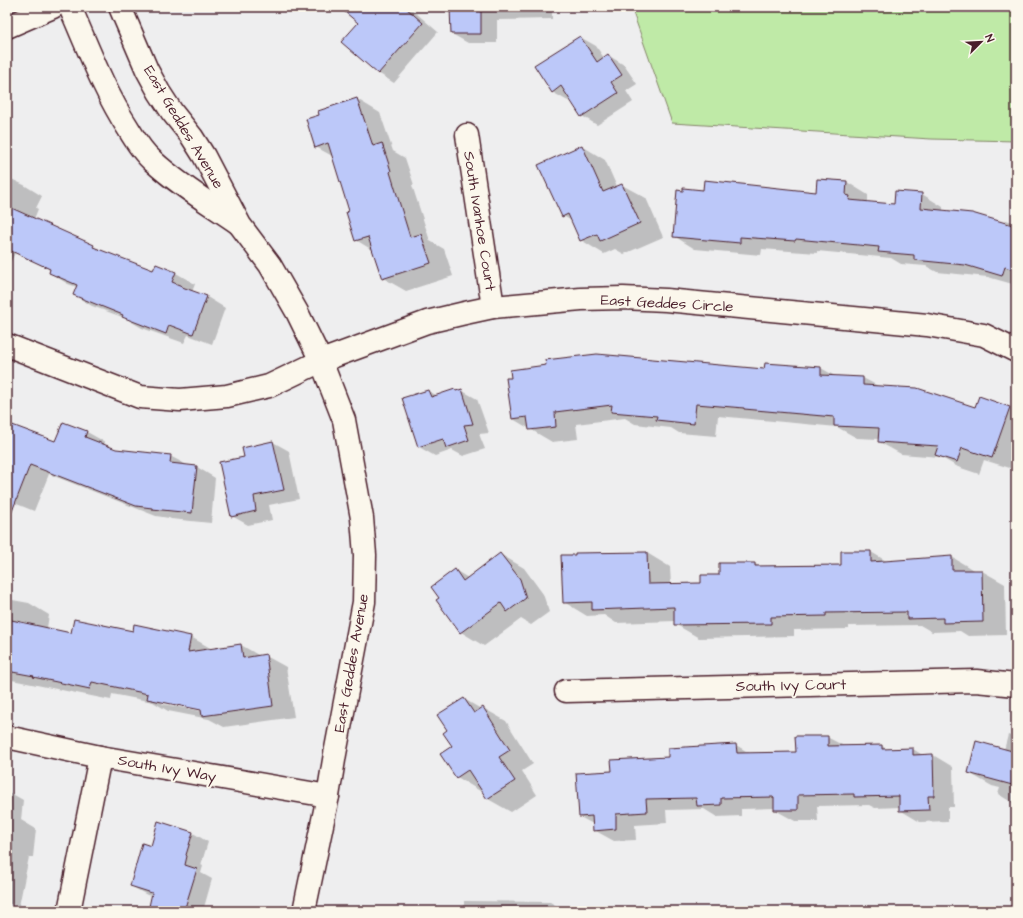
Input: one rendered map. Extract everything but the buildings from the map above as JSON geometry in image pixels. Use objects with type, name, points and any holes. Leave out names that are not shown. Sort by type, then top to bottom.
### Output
[{"type":"street","points":[[7,27],[54,7]]},
{"type":"street","name":"East Geddes Avenue","points":[[70,7],[104,86],[119,115],[135,140],[152,161],[174,180],[240,225]]},
{"type":"street","name":"East Geddes Avenue","points":[[120,7],[147,70],[159,92],[204,156],[240,225],[270,265],[297,312],[321,361],[344,420],[362,518],[365,555],[364,602],[328,796],[304,911]]},
{"type":"street","name":"South Ivanhoe Court","points":[[466,135],[493,307]]},
{"type":"street","name":"East Geddes Circle","points":[[321,361],[427,322],[465,312],[493,307],[581,299],[623,298],[696,303],[927,325],[984,335],[1016,351]]},
{"type":"street","points":[[7,346],[140,397],[180,400],[228,396],[268,386],[321,361]]},
{"type":"street","name":"South Ivy Court","points":[[566,690],[976,681],[1016,685]]},
{"type":"street","name":"South Ivy Way","points":[[7,737],[100,757],[328,796]]},
{"type":"street","points":[[69,911],[100,757]]},
{"type":"green space","points":[[631,7],[1016,7],[1016,141],[931,139],[672,123]]}]
